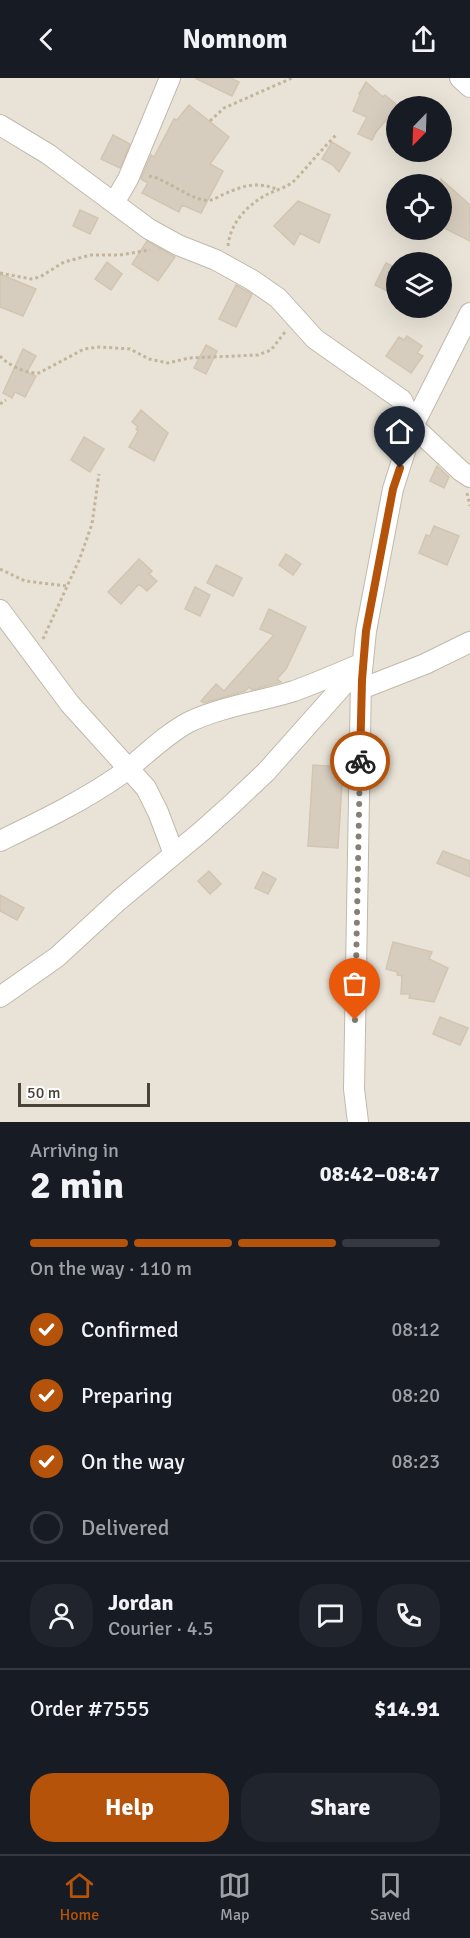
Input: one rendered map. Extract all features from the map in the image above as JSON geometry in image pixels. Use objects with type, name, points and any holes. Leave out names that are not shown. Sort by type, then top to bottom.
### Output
[{"type":"street","points":[[114,203],[128,178],[170,78]]},
{"type":"street","points":[[460,78],[470,87]]},
{"type":"street","points":[[0,125],[48,154],[149,229],[178,245],[227,266],[278,298],[315,339],[402,400],[413,426],[470,477]]},
{"type":"street","points":[[357,1122],[354,1089],[361,689],[366,631],[393,489],[413,426],[470,313]]},
{"type":"street","points":[[0,610],[70,704],[146,788],[158,812],[174,855]]},
{"type":"street","points":[[361,689],[425,664],[470,642]]},
{"type":"street","points":[[0,841],[82,799],[129,768],[164,737],[206,715],[293,691],[363,663]]},
{"type":"street","points":[[0,997],[57,957],[266,772],[363,663]]},
{"type":"path","points":[[210,121],[224,108],[292,78]]},
{"type":"path","points":[[227,266],[229,240],[236,221],[250,206],[293,182],[315,155],[336,135]]},
{"type":"path","points":[[128,178],[151,176],[194,196],[210,200],[245,186],[264,184],[279,190]]},
{"type":"path","points":[[0,273],[32,279],[40,277],[64,262],[91,255],[120,255],[178,245]]},
{"type":"path","points":[[0,356],[5,362],[32,373],[39,373],[84,350],[100,346],[130,349],[149,359],[168,363],[189,358],[258,355],[272,350],[282,338],[294,314]]},
{"type":"path","points":[[0,404],[6,400]]},
{"type":"path","points":[[36,658],[80,558],[92,524],[99,474]]},
{"type":"path","points":[[0,569],[25,581],[67,586]]},
{"type":"shaded area","points":[[0,78],[470,78],[470,1122],[0,1122]]},
{"type":"building","points":[[195,78],[231,78],[239,82],[232,96]]},
{"type":"building","points":[[366,82],[383,97],[386,96],[386,120],[372,140],[358,134],[367,117],[353,111]]},
{"type":"building","points":[[189,105],[229,137],[210,164],[223,171],[201,213],[182,205],[179,212],[142,193],[148,183],[141,179],[151,155],[154,157],[174,119],[177,120]]},
{"type":"building","points":[[113,135],[130,144],[120,168],[101,159]]},
{"type":"building","points":[[332,142],[350,153],[339,172],[333,165],[322,159]]},
{"type":"building","points":[[452,189],[470,205],[470,241],[452,232]]},
{"type":"building","points":[[298,201],[330,215],[319,243],[300,233],[294,245],[274,226]]},
{"type":"building","points":[[80,210],[98,218],[90,234],[73,226]]},
{"type":"building","points":[[147,241],[175,257],[158,281],[132,264]]},
{"type":"building","points":[[107,262],[122,274],[111,290],[95,279]]},
{"type":"building","points":[[386,263],[386,290],[375,285]]},
{"type":"building","points":[[0,274],[36,289],[23,316],[0,307]]},
{"type":"building","points":[[236,285],[252,294],[236,327],[219,319]]},
{"type":"building","points":[[407,336],[422,346],[417,353],[423,356],[411,373],[386,356],[399,337],[404,340]]},
{"type":"building","points":[[206,345],[217,351],[206,374],[194,368]]},
{"type":"building","points":[[23,349],[36,356],[27,372],[36,376],[25,397],[15,392],[12,398],[3,393]]},
{"type":"building","points":[[141,410],[168,433],[154,461],[129,447],[138,431],[136,429],[138,427],[132,422]]},
{"type":"building","points":[[84,437],[104,449],[90,472],[71,460]]},
{"type":"building","points":[[437,466],[449,477],[444,488],[430,481]]},
{"type":"building","points":[[434,526],[459,536],[447,565],[419,553],[426,535],[430,536]]},
{"type":"building","points":[[286,554],[301,564],[293,575],[279,565]]},
{"type":"building","points":[[139,559],[152,571],[149,574],[157,581],[147,591],[139,584],[121,604],[108,592]]},
{"type":"building","points":[[216,565],[242,578],[233,596],[207,583]]},
{"type":"building","points":[[195,587],[210,595],[200,616],[185,609]]},
{"type":"building","points":[[269,609],[306,627],[286,669],[277,679],[281,682],[252,690],[249,687],[245,691],[204,703],[201,701],[216,684],[224,691],[274,635],[260,629]]},
{"type":"building","points":[[313,765],[343,767],[338,848],[308,846]]},
{"type":"building","points":[[443,851],[470,861],[470,877],[437,863]]},
{"type":"building","points":[[209,871],[221,884],[210,894],[198,881]]},
{"type":"building","points":[[263,872],[276,879],[268,894],[255,888]]},
{"type":"building","points":[[0,895],[24,908],[17,920],[0,911]]},
{"type":"building","points":[[393,942],[432,952],[429,959],[448,968],[434,1002],[409,998],[410,994],[401,994],[402,976],[397,975],[398,972],[386,969]]},
{"type":"building","points":[[440,1017],[468,1028],[460,1045],[433,1034]]},
{"type":"way so far","points":[[355,1020],[360,761]]},
{"type":"route","points":[[360,761],[366,631],[393,489],[400,468]]}]
